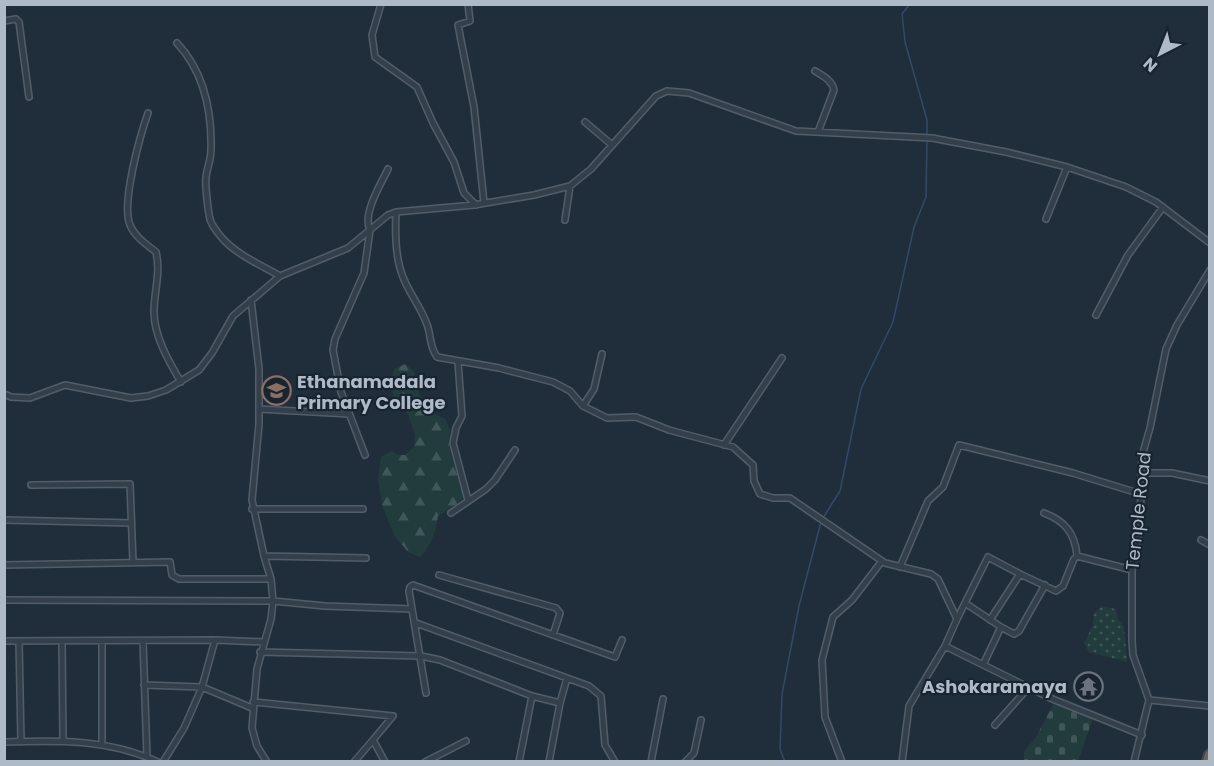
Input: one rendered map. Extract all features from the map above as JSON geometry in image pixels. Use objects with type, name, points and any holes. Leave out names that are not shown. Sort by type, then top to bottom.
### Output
[{"type":"highway","points":[[1208,762],[1209,755]]},
{"type":"street","points":[[381,4],[372,35],[375,57],[417,87],[454,162],[464,193],[477,205]]},
{"type":"street","points":[[468,4],[470,21],[458,25],[474,107],[484,203]]},
{"type":"street","points":[[4,21],[16,19],[19,22],[30,98]]},
{"type":"street","points":[[177,43],[198,72],[209,118],[211,150],[206,177],[210,219],[222,239],[234,249],[280,276]]},
{"type":"street","points":[[815,71],[829,80],[834,90],[818,132]]},
{"type":"street","points":[[4,394],[11,398],[30,398],[65,385],[131,398],[148,396],[181,382],[199,370],[212,353],[233,316],[280,276],[348,248],[388,215],[396,212],[477,205],[570,186],[591,170],[656,96],[667,91],[689,93],[796,131],[932,138],[1006,152],[1067,167],[1126,187],[1163,207],[1209,243]]},
{"type":"street","points":[[148,113],[134,165],[129,201],[129,223],[140,239],[156,252],[159,273],[154,313],[156,326],[162,344],[181,382]]},
{"type":"street","points":[[585,122],[612,145]]},
{"type":"street","points":[[1047,219],[1067,167]]},
{"type":"street","points":[[365,455],[341,393],[333,350],[335,339],[364,273],[370,230],[367,224],[368,214],[388,169]]},
{"type":"street","points":[[565,220],[570,186]]},
{"type":"street","points":[[1096,315],[1128,255],[1163,207]]},
{"type":"street","points":[[396,212],[395,235],[401,274],[426,320],[430,332],[430,346],[437,357],[499,368],[553,382],[570,391],[583,406],[607,418],[636,417],[669,430],[733,447],[753,465],[754,481],[760,494],[772,498],[790,498],[882,561],[931,574],[938,579],[957,619]]},
{"type":"street","name":"Temple Road","points":[[1149,700],[1133,655],[1132,570],[1140,525],[1142,456],[1166,350],[1177,325],[1209,270]]},
{"type":"street","points":[[250,300],[259,369],[259,409],[252,509],[271,579],[273,601],[271,619],[260,652],[252,728],[257,746],[267,762]]},
{"type":"street","points":[[583,406],[594,389],[602,354]]},
{"type":"street","points":[[724,445],[782,357]]},
{"type":"street","points":[[458,362],[462,416],[456,428],[453,443],[468,500]]},
{"type":"street","points":[[259,409],[349,414]]},
{"type":"street","points":[[900,567],[928,501],[943,487],[959,445],[1073,473],[1142,494]]},
{"type":"street","points":[[451,513],[486,489],[495,480],[515,450]]},
{"type":"street","points":[[1141,472],[1172,473],[1209,481]]},
{"type":"street","points":[[31,484],[130,484],[133,562]]},
{"type":"street","points":[[252,509],[363,509]]},
{"type":"street","points":[[902,762],[909,706],[945,646],[988,557],[1056,591],[1063,586],[1077,556],[1076,546],[1069,531],[1059,518],[1044,513]]},
{"type":"street","points":[[4,520],[131,523]]},
{"type":"street","points":[[1201,540],[1209,545]]},
{"type":"street","points":[[264,556],[366,558]]},
{"type":"street","points":[[1077,556],[1132,570]]},
{"type":"street","points":[[842,762],[825,717],[822,660],[833,617],[852,600],[882,561]]},
{"type":"street","points":[[4,565],[170,562],[172,575],[179,579],[271,579]]},
{"type":"street","points":[[990,620],[1020,574]]},
{"type":"street","points":[[439,575],[556,609],[560,613],[553,635]]},
{"type":"street","points":[[426,693],[409,591],[410,586],[413,585],[615,657],[622,640]]},
{"type":"street","points":[[965,603],[1014,634],[1019,631],[1045,585]]},
{"type":"street","points":[[4,600],[273,601],[324,606],[412,609]]},
{"type":"street","points":[[416,623],[589,686],[601,696],[605,745],[615,762]]},
{"type":"street","points":[[983,665],[1001,627]]},
{"type":"street","points":[[4,641],[215,640],[264,642]]},
{"type":"street","points":[[163,762],[184,728],[202,687],[215,640]]},
{"type":"street","points":[[19,641],[21,742]]},
{"type":"street","points":[[102,641],[102,744]]},
{"type":"street","points":[[143,641],[147,757]]},
{"type":"street","points":[[62,642],[63,741]]},
{"type":"street","points":[[945,646],[1050,699],[1142,735]]},
{"type":"street","points":[[260,652],[421,657],[440,660],[532,696],[560,703]]},
{"type":"street","points":[[549,762],[567,678]]},
{"type":"street","points":[[144,685],[202,687],[253,705],[393,716],[354,762]]},
{"type":"street","points":[[994,725],[1028,688]]},
{"type":"street","points":[[519,762],[532,696]]},
{"type":"street","points":[[651,762],[663,699]]},
{"type":"street","points":[[1134,762],[1149,700],[1209,706]]},
{"type":"street","points":[[685,762],[694,753],[701,720]]},
{"type":"street","points":[[373,740],[385,762]]},
{"type":"street","points":[[4,742],[63,741],[102,744],[158,762]]},
{"type":"street","points":[[424,762],[466,741]]},
{"type":"green space","points":[[405,364],[414,371],[417,388],[427,410],[445,419],[450,430],[449,443],[463,497],[457,504],[438,516],[432,538],[420,557],[408,552],[394,535],[382,505],[378,480],[381,457],[391,451],[398,455],[405,455],[414,447],[415,435],[408,414],[394,400],[391,381],[394,369]]},
{"type":"green space","points":[[1102,606],[1116,609],[1118,619],[1124,627],[1127,662],[1089,652],[1084,643],[1093,626],[1094,613]]},
{"type":"green space","points":[[1054,703],[1093,718],[1078,761],[1024,762],[1024,752],[1036,737]]},
{"type":"waterway","points":[[910,4],[902,14],[905,42],[927,120],[927,135]]},
{"type":"waterway","points":[[823,518],[840,491],[861,389],[893,322],[914,227],[926,197],[927,139]]},
{"type":"waterway","points":[[785,762],[780,749],[782,694],[799,606],[821,522]]},
{"type":"place","name":"Ethanamadala Primary College","points":[[276,391]]},
{"type":"place","name":"Ashokaramaya","points":[[1088,686]]}]
